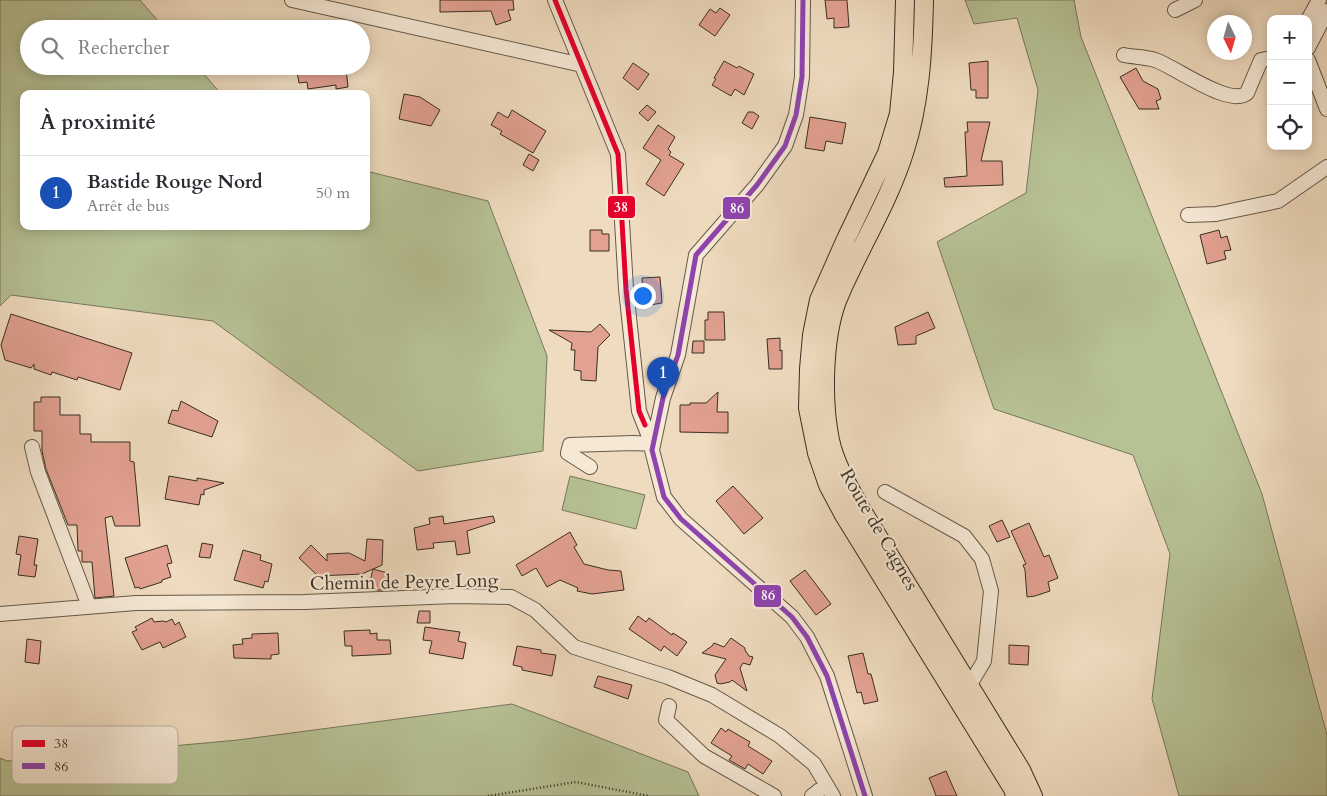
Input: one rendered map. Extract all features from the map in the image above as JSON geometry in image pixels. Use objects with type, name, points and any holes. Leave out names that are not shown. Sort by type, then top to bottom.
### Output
[{"type":"main road","name":"Route de Cagnes","points":[[905,0],[903,72],[899,114],[887,152],[819,300],[812,335],[808,408],[817,453],[828,485],[844,515],[1013,789],[1015,796]]},
{"type":"main road","name":"Route de Cagnes","points":[[924,0],[920,78],[915,117],[894,182],[836,302],[828,343],[826,402],[830,441],[844,478],[861,509],[1021,770],[1033,796]]},
{"type":"street","points":[[292,0],[582,65]]},
{"type":"street","points":[[555,0],[618,154],[626,289],[639,411],[653,442]]},
{"type":"street","points":[[803,0],[802,77],[796,115],[784,146],[762,178],[696,255],[678,355],[663,398],[652,450],[664,496],[681,519],[792,617],[808,637],[827,676],[865,796]]},
{"type":"street","points":[[1175,10],[1195,0]]},
{"type":"street","points":[[1310,15],[1318,0]]},
{"type":"street","points":[[1312,40],[1327,12]]},
{"type":"street","points":[[1124,55],[1155,60],[1206,86],[1239,96],[1248,93],[1261,60],[1267,59]]},
{"type":"street","points":[[1312,70],[1327,109]]},
{"type":"street","points":[[1188,215],[1216,214],[1278,201],[1327,167]]},
{"type":"street","points":[[590,467],[568,453],[570,445],[653,442]]},
{"type":"street","points":[[32,447],[38,472],[89,606]]},
{"type":"street","points":[[885,492],[964,536],[982,559],[991,592],[984,661],[969,686]]},
{"type":"street","name":"Chemin de Peyre Long","points":[[0,614],[136,603],[305,602],[455,596],[511,597],[535,610],[574,647],[668,677],[712,696],[780,736],[814,764],[830,790]]},
{"type":"street","points":[[669,706],[666,720],[704,756],[774,796]]},
{"type":"street","points":[[812,796],[830,790]]},
{"type":"path","points":[[488,796],[576,782],[649,796]]},
{"type":"green space","points":[[0,0],[140,0],[157,20],[20,20],[20,75],[205,75],[218,90],[20,90],[20,230],[370,230],[370,172],[488,201],[547,356],[543,451],[418,471],[213,321],[11,295],[0,306]]},
{"type":"green space","points":[[965,0],[1074,0],[1081,37],[1262,494],[1327,735],[1327,796],[1179,796],[1152,699],[1170,554],[1133,455],[994,409],[937,242],[1026,193],[1038,90],[1017,18],[974,24]]},
{"type":"green space","points":[[570,476],[645,495],[636,529],[562,510]]},
{"type":"green space","points":[[512,704],[688,772],[699,796],[0,796],[0,758],[12,761],[12,784],[178,784],[178,745],[238,740]]},
{"type":"building","points":[[440,0],[513,0],[514,10],[508,10],[511,20],[496,25],[491,11],[440,12]]},
{"type":"building","points":[[825,0],[847,0],[849,27],[834,28],[834,18],[827,19]]},
{"type":"building","points":[[720,8],[730,15],[715,36],[699,25],[710,9],[716,13]]},
{"type":"building","points":[[724,61],[754,74],[744,95],[735,89],[731,96],[712,85]]},
{"type":"building","points":[[988,61],[988,98],[976,98],[976,90],[971,90],[969,63]]},
{"type":"building","points":[[633,63],[649,74],[638,90],[623,78]]},
{"type":"building","points":[[1136,68],[1143,81],[1158,89],[1161,99],[1156,101],[1159,109],[1139,109],[1120,77]]},
{"type":"building","points":[[298,75],[347,75],[348,87],[336,89],[336,85],[308,89],[307,82],[299,83]]},
{"type":"building","points":[[404,94],[420,97],[440,110],[431,126],[399,119]]},
{"type":"building","points":[[647,105],[656,112],[648,121],[639,113]]},
{"type":"building","points":[[512,110],[546,131],[533,153],[500,134],[502,131],[491,125],[498,112],[508,118]]},
{"type":"building","points":[[748,112],[753,112],[759,116],[752,129],[742,123]]},
{"type":"building","points":[[810,117],[846,123],[842,144],[826,141],[824,151],[805,148]]},
{"type":"building","points":[[967,122],[990,122],[981,161],[1002,161],[1003,185],[945,187],[944,178],[967,176],[965,132],[968,132]]},
{"type":"building","points":[[658,125],[675,137],[668,149],[671,152],[669,155],[684,164],[664,196],[646,184],[661,160],[643,148]]},
{"type":"building","points":[[529,154],[539,160],[533,171],[523,165]]},
{"type":"building","points":[[590,230],[602,230],[602,234],[609,234],[609,251],[590,251]]},
{"type":"building","points":[[1219,230],[1221,238],[1227,236],[1231,250],[1224,251],[1226,259],[1207,264],[1200,235]]},
{"type":"building","points":[[660,277],[662,303],[650,305],[649,295],[643,296],[642,278]]},
{"type":"building","points":[[708,312],[724,312],[725,340],[705,340],[705,320],[708,320]]},
{"type":"building","points":[[928,312],[935,328],[916,336],[916,344],[898,345],[895,327]]},
{"type":"building","points":[[11,314],[132,353],[120,390],[78,377],[77,380],[52,372],[51,375],[34,369],[34,364],[31,368],[5,360],[1,345]]},
{"type":"building","points":[[600,324],[610,335],[598,347],[596,381],[581,380],[581,371],[574,370],[575,350],[571,350],[572,343],[549,330],[591,332]]},
{"type":"building","points":[[780,338],[782,369],[769,369],[767,339]]},
{"type":"building","points":[[693,341],[704,341],[704,353],[692,353]]},
{"type":"building","points":[[718,392],[717,412],[728,412],[728,433],[680,432],[680,405],[706,403]]},
{"type":"building","points":[[41,397],[60,397],[60,415],[80,415],[80,434],[91,434],[91,442],[130,442],[130,461],[134,462],[140,526],[115,526],[112,516],[105,518],[114,596],[95,598],[92,562],[82,562],[82,551],[78,551],[77,525],[68,525],[46,469],[42,451],[42,431],[34,431],[34,402],[41,402]]},
{"type":"building","points":[[181,401],[218,421],[212,437],[168,423],[172,410],[178,411]]},
{"type":"building","points":[[169,476],[197,481],[197,478],[224,483],[204,490],[204,495],[201,494],[199,505],[165,499]]},
{"type":"building","points":[[733,486],[763,518],[744,534],[716,501]]},
{"type":"building","points":[[443,516],[444,524],[493,516],[495,522],[467,531],[470,553],[457,555],[455,541],[433,543],[434,548],[417,550],[414,528],[430,524],[429,518]]},
{"type":"building","points":[[1002,520],[1010,537],[997,542],[989,526]]},
{"type":"building","points":[[1029,523],[1044,557],[1049,555],[1058,578],[1048,582],[1050,591],[1027,597],[1023,565],[1026,564],[1011,531]]},
{"type":"building","points":[[570,532],[577,545],[574,547],[584,564],[621,571],[624,590],[592,594],[577,591],[578,588],[560,580],[547,587],[536,568],[522,576],[516,565]]},
{"type":"building","points":[[19,536],[38,539],[34,565],[37,565],[35,577],[18,575],[21,555],[16,554]]},
{"type":"building","points":[[367,539],[383,540],[382,565],[362,574],[318,576],[299,558],[311,545],[327,561],[327,554],[349,553],[365,561]]},
{"type":"building","points":[[202,543],[213,545],[210,558],[199,557]]},
{"type":"building","points":[[167,545],[172,563],[167,564],[171,577],[140,589],[139,587],[135,588],[125,558]]},
{"type":"building","points":[[243,550],[261,555],[260,560],[272,564],[268,582],[265,581],[263,588],[234,580]]},
{"type":"building","points":[[373,569],[388,573],[383,590],[368,590]]},
{"type":"building","points":[[805,570],[831,604],[816,615],[790,581]]},
{"type":"building","points":[[419,611],[430,611],[430,623],[417,623]]},
{"type":"building","points":[[638,616],[646,622],[649,618],[672,635],[673,633],[687,642],[677,656],[664,646],[661,651],[629,629]]},
{"type":"building","points":[[152,618],[154,622],[166,622],[172,619],[175,625],[179,622],[186,637],[163,648],[160,642],[142,650],[132,632],[137,630],[135,627]]},
{"type":"building","points":[[425,627],[460,632],[458,641],[466,643],[463,659],[429,653],[432,641],[423,640]]},
{"type":"building","points":[[370,630],[370,634],[377,633],[377,640],[390,640],[391,654],[352,656],[352,646],[345,646],[344,631]]},
{"type":"building","points":[[278,633],[279,654],[271,655],[271,659],[234,658],[233,645],[243,644],[242,639],[252,638],[252,634]]},
{"type":"building","points":[[731,638],[745,648],[749,656],[753,657],[750,665],[743,663],[740,668],[747,691],[732,680],[720,684],[717,683],[715,675],[726,659],[702,653],[714,643],[724,647]]},
{"type":"building","points":[[27,639],[41,641],[39,664],[25,662]]},
{"type":"building","points":[[1009,645],[1029,646],[1028,665],[1009,664]]},
{"type":"building","points":[[517,646],[556,655],[552,676],[522,670],[522,667],[513,665]]},
{"type":"building","points":[[863,653],[878,701],[864,704],[861,692],[857,693],[848,656]]},
{"type":"building","points":[[598,676],[632,685],[628,699],[594,687]]},
{"type":"building","points":[[721,728],[726,732],[728,729],[750,742],[748,746],[772,761],[763,774],[748,764],[745,769],[729,760],[732,756],[711,743]]},
{"type":"building","points":[[946,771],[957,796],[936,796],[929,778]]},
{"type":"transit line","name":"38","points":[[555,0],[618,154],[626,289],[639,411],[645,425]]},
{"type":"transit line","name":"86","points":[[803,0],[802,77],[796,115],[785,146],[757,185],[696,255],[678,355],[663,398],[652,450],[664,497],[681,519],[792,617],[807,637],[827,676],[865,796]]},
{"type":"place","name":"Bastide Rouge Nord","points":[[663,398]]}]
